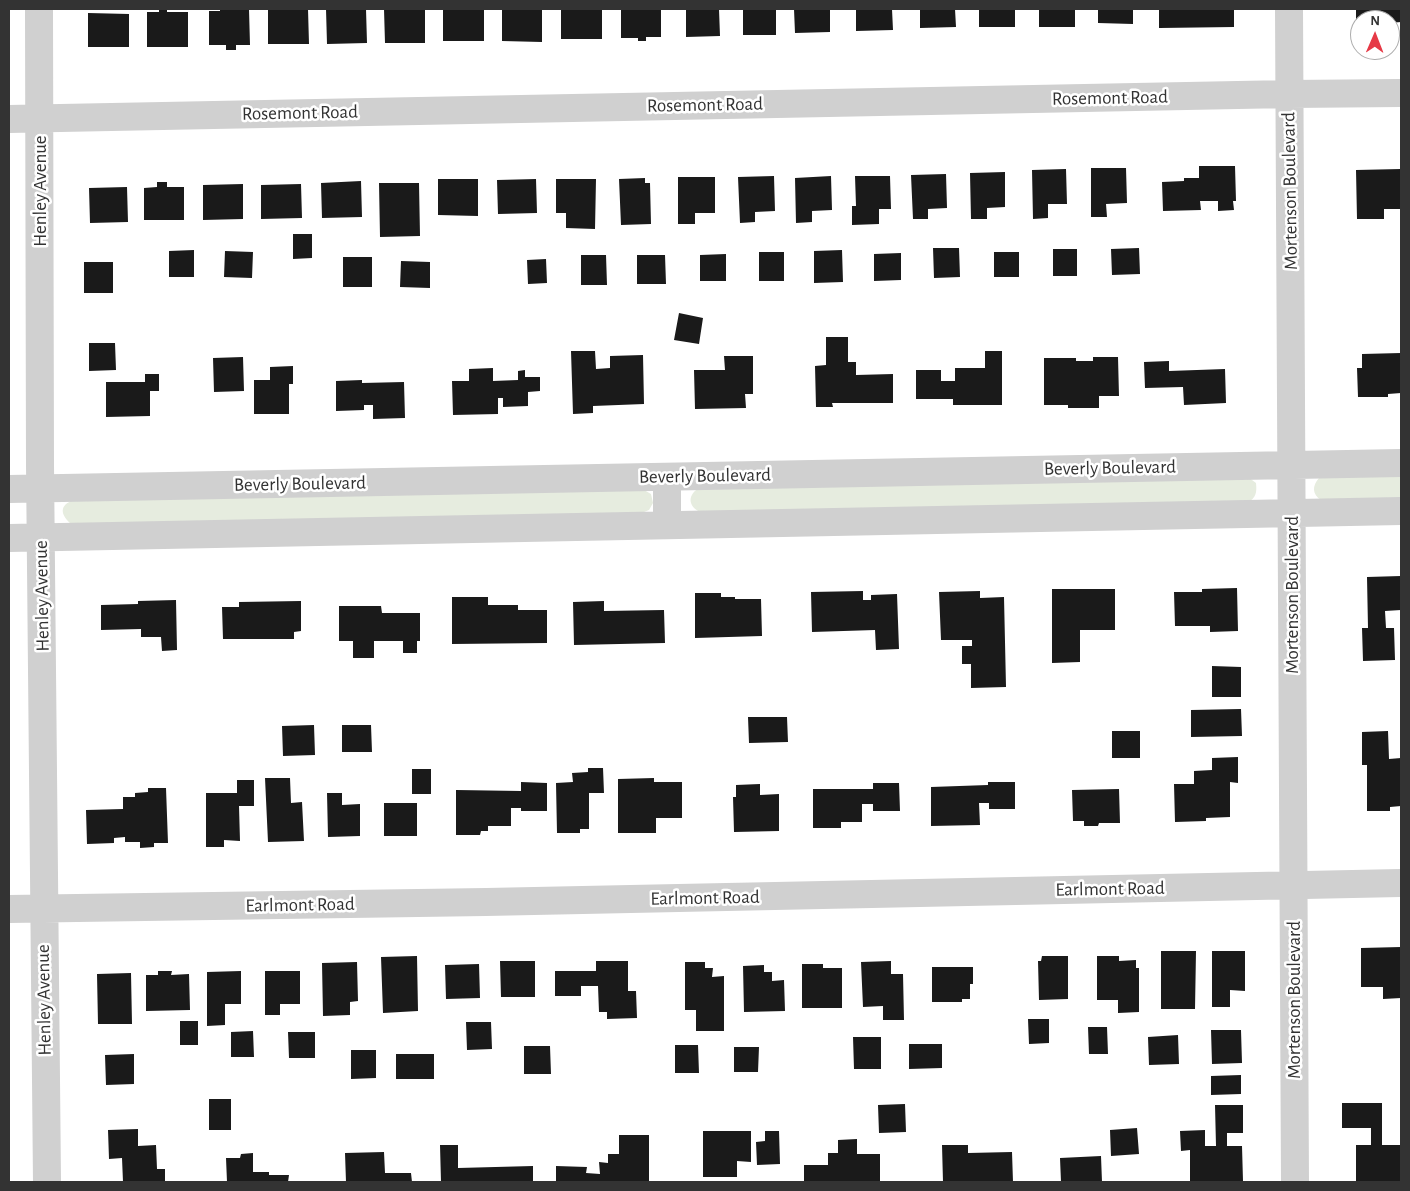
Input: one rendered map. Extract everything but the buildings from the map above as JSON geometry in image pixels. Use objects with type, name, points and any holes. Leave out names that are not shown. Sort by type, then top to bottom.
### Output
[{"type":"street","name":"Henley Avenue","points":[[39,9],[40,488],[46,1182]]},
{"type":"street","name":"Mortenson Boulevard","points":[[1289,9],[1295,1182]]},
{"type":"street","name":"Rosemont Road","points":[[9,119],[1289,94],[1401,94]]},
{"type":"street","name":"Beverly Boulevard","points":[[9,489],[1401,463]]},
{"type":"street","points":[[667,477],[668,525]]},
{"type":"street","points":[[9,538],[1401,511]]},
{"type":"street","name":"Earlmont Road","points":[[9,909],[486,902],[1401,883]]},
{"type":"shaded area","points":[[1401,474],[1401,499],[1321,500],[1314,490],[1319,478]]},
{"type":"shaded area","points":[[1248,477],[1256,483],[1256,490],[1254,497],[1248,503],[700,512],[691,504],[693,493],[700,487]]},
{"type":"shaded area","points":[[644,490],[651,494],[653,503],[649,510],[639,514],[71,524],[63,512],[64,506],[67,503],[76,499]]}]
